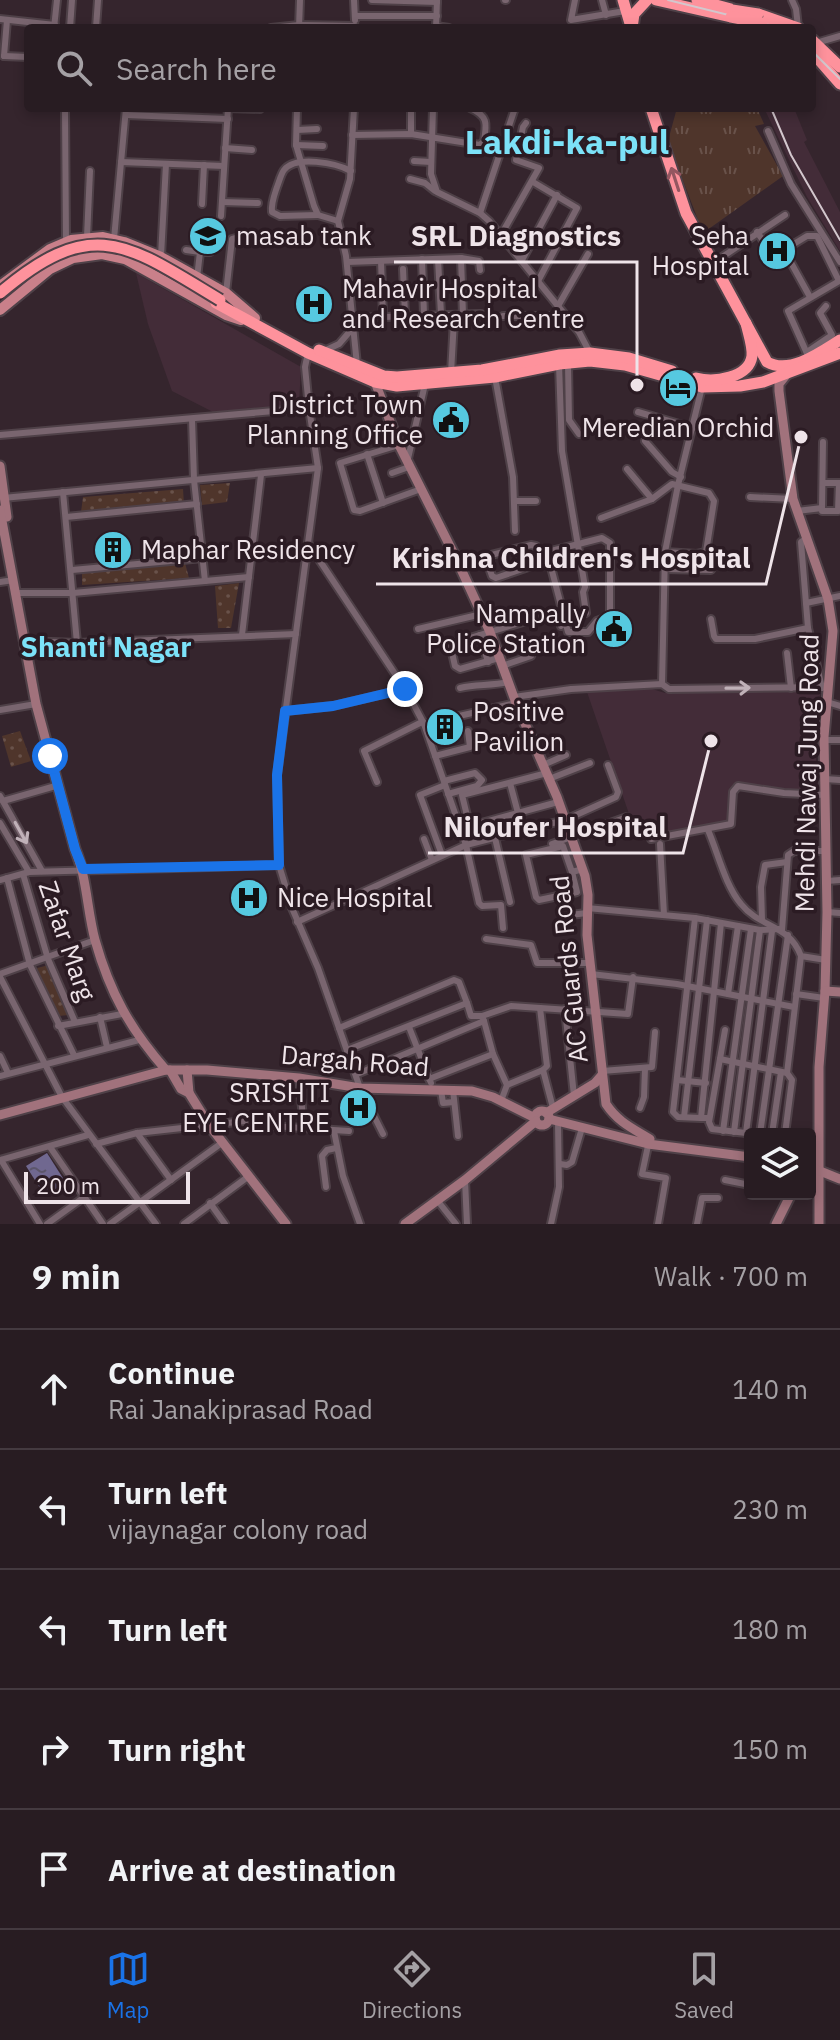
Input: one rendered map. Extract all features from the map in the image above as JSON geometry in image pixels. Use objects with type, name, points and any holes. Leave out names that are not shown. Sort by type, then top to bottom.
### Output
[{"type":"highway","points":[[633,24],[634,14],[647,0]]},
{"type":"highway","points":[[656,0],[726,8]]},
{"type":"highway","points":[[697,0],[783,24]]},
{"type":"highway","points":[[760,18],[771,24]]},
{"type":"highway","points":[[816,47],[840,67]]},
{"type":"highway","points":[[816,49],[840,84]]},
{"type":"highway","points":[[652,112],[686,213],[767,362],[789,369]]},
{"type":"highway","points":[[1,301],[50,263],[69,255],[88,251],[124,254],[220,299],[308,353],[375,382],[397,386],[478,375],[560,355],[590,353],[629,358],[702,380],[726,378],[741,372],[752,359],[746,323]]},
{"type":"highway","points":[[253,321],[384,376],[451,373],[495,377],[590,361],[625,365],[702,387],[763,382],[840,340]]},
{"type":"highway","points":[[729,386],[837,356]]},
{"type":"main road","points":[[17,296],[3,283],[43,253],[66,242],[87,237],[114,239],[161,257],[197,278],[220,299]]},
{"type":"main road","points":[[1,301],[17,296],[50,269],[73,258],[102,254],[125,259],[226,315],[253,321]]},
{"type":"main road","points":[[779,391],[779,384],[789,369]]},
{"type":"main road","name":"AC Guards Road","points":[[375,382],[394,446],[408,465],[459,563],[482,614],[485,634],[500,662],[572,839],[578,870],[588,895],[591,969],[606,1104],[614,1116],[647,1141]]},
{"type":"main road","points":[[763,382],[775,385],[779,391]]},
{"type":"main road","name":"Mehdi Nawaj Jung Road","points":[[779,391],[793,499],[828,599],[833,631],[835,673],[825,687],[827,912],[816,1140]]},
{"type":"main road","points":[[0,466],[2,498],[13,558],[11,563]]},
{"type":"main road","points":[[0,510],[36,704],[83,869],[95,940],[122,1014],[139,1040],[168,1070],[181,1089],[189,1093]]},
{"type":"main road","points":[[825,994],[840,992]]},
{"type":"main road","name":"Dargah Road","points":[[0,1115],[168,1070],[187,1070],[299,1078],[360,1088],[482,1093],[535,1120]]},
{"type":"main road","points":[[187,1070],[189,1093],[209,1125],[283,1223]]},
{"type":"main road","points":[[405,1224],[465,1180],[535,1120],[543,1125],[574,1096],[595,1083],[602,1073]]},
{"type":"main road","points":[[551,1115],[582,1128],[647,1141],[744,1154]]},
{"type":"main road","points":[[816,1165],[840,1172]]},
{"type":"main road","points":[[816,1166],[840,1179]]},
{"type":"main road","name":"Mehdi Nawaj Jung Road","points":[[816,1180],[819,1224]]},
{"type":"main road","points":[[776,1224],[788,1200]]},
{"type":"street","points":[[54,24],[57,0]]},
{"type":"street","points":[[70,24],[72,0]]},
{"type":"street","points":[[96,24],[98,0]]},
{"type":"street","points":[[299,24],[302,0]]},
{"type":"street","points":[[354,0],[355,24]]},
{"type":"street","points":[[372,0],[437,1],[436,24]]},
{"type":"street","points":[[575,0],[571,24],[606,15],[624,6]]},
{"type":"street","points":[[602,0],[606,15]]},
{"type":"street","points":[[792,0],[798,24]]},
{"type":"street","points":[[355,16],[437,16]]},
{"type":"street","points":[[24,57],[2,56],[4,20],[37,24]]},
{"type":"street","points":[[816,44],[840,36]]},
{"type":"street","points":[[65,112],[66,242]]},
{"type":"street","points":[[114,239],[126,112]]},
{"type":"street","points":[[139,112],[228,119]]},
{"type":"street","points":[[221,216],[228,112]]},
{"type":"street","points":[[297,112],[296,145],[318,215]]},
{"type":"street","points":[[354,112],[351,171],[338,221],[347,262],[357,365]]},
{"type":"street","points":[[411,112],[411,134]]},
{"type":"street","points":[[433,112],[431,174],[437,192]]},
{"type":"street","points":[[352,135],[411,134],[477,145],[483,143],[487,122],[480,112]]},
{"type":"street","points":[[480,213],[514,112]]},
{"type":"street","points":[[501,235],[539,168],[516,160],[526,123]]},
{"type":"street","points":[[297,130],[317,129]]},
{"type":"street","points":[[768,131],[791,184],[840,262]]},
{"type":"street","points":[[296,145],[323,146]]},
{"type":"street","points":[[225,148],[252,150]]},
{"type":"street","points":[[414,161],[431,162]]},
{"type":"street","points":[[121,162],[224,166]]},
{"type":"street","points":[[338,221],[318,215],[280,216],[271,209],[287,167],[302,163],[332,163],[351,171]]},
{"type":"street","points":[[161,257],[166,164]]},
{"type":"street","points":[[202,204],[204,165]]},
{"type":"street","points":[[87,237],[90,171]]},
{"type":"street","points":[[410,179],[425,183],[480,213],[579,332],[590,353]]},
{"type":"street","points":[[533,182],[577,208],[538,281]]},
{"type":"street","points":[[522,260],[557,195]]},
{"type":"street","points":[[222,202],[258,203]]},
{"type":"street","points":[[713,263],[783,214]]},
{"type":"street","points":[[186,250],[213,251],[216,225]]},
{"type":"street","points":[[757,232],[771,255],[776,256],[807,236],[817,236],[839,281],[788,311],[808,355],[832,335],[820,313],[826,306]]},
{"type":"street","points":[[220,299],[232,239],[236,238]]},
{"type":"street","points":[[784,250],[810,297]]},
{"type":"street","points":[[197,278],[200,252]]},
{"type":"street","points":[[558,306],[588,254]]},
{"type":"street","points":[[347,262],[461,258],[479,261],[480,270]]},
{"type":"street","points":[[461,258],[463,315]]},
{"type":"street","points":[[422,259],[424,315]]},
{"type":"street","points":[[438,259],[441,314]]},
{"type":"street","points":[[381,261],[383,316]]},
{"type":"street","points":[[403,269],[405,315]]},
{"type":"street","points":[[351,318],[481,314]]},
{"type":"street","points":[[503,316],[565,316]]},
{"type":"street","points":[[451,373],[454,320]]},
{"type":"street","points":[[323,352],[343,340],[352,329]]},
{"type":"street","points":[[308,353],[305,367],[318,468],[277,775],[279,865],[297,922],[318,968],[360,1088],[383,1134]]},
{"type":"street","points":[[563,364],[569,420],[575,434]]},
{"type":"street","points":[[563,364],[562,451],[585,587],[586,613]]},
{"type":"street","points":[[495,377],[516,501],[515,531]]},
{"type":"street","points":[[392,473],[408,465],[425,384]]},
{"type":"street","points":[[662,684],[665,552],[702,387]]},
{"type":"street","points":[[0,435],[309,408]]},
{"type":"street","points":[[638,412],[693,428]]},
{"type":"street","points":[[192,419],[194,480],[205,581]]},
{"type":"street","points":[[645,441],[680,481],[712,495],[714,501],[705,553],[665,552]]},
{"type":"street","points":[[823,442],[822,511],[838,511],[840,483],[823,483]]},
{"type":"street","points":[[394,446],[341,461],[354,510],[360,511],[421,489]]},
{"type":"street","points":[[367,454],[383,503]]},
{"type":"street","points":[[2,498],[318,468]]},
{"type":"street","points":[[627,469],[652,499]]},
{"type":"street","points":[[242,635],[261,475]]},
{"type":"street","points":[[601,518],[652,499],[680,481]]},
{"type":"street","points":[[63,492],[77,643]]},
{"type":"street","points":[[750,497],[793,499]]},
{"type":"street","points":[[516,501],[536,501]]},
{"type":"street","points":[[66,517],[197,504]]},
{"type":"street","points":[[797,511],[822,508]]},
{"type":"street","points":[[602,538],[610,543],[610,614],[597,621],[588,632],[570,633],[546,554],[577,543],[602,538]]},
{"type":"street","points":[[377,782],[364,751],[423,723],[515,700],[571,689],[662,684],[669,689],[825,687],[808,628],[801,542],[807,538]]},
{"type":"street","points":[[308,543],[405,689],[423,723],[466,845],[479,903],[482,906],[501,905],[503,928]]},
{"type":"street","points":[[459,563],[485,556],[533,545],[537,548],[540,563],[496,578],[492,576],[485,556]]},
{"type":"street","points":[[72,570],[203,558]]},
{"type":"street","points":[[665,569],[711,570]]},
{"type":"street","points":[[15,593],[73,593],[249,577]]},
{"type":"street","points":[[0,582],[14,580]]},
{"type":"street","points":[[806,603],[840,596]]},
{"type":"street","points":[[531,656],[460,669],[455,666],[450,644],[556,612],[563,633]]},
{"type":"street","points":[[418,629],[482,614]]},
{"type":"street","points":[[711,619],[716,639],[755,639],[808,628]]},
{"type":"street","points":[[23,641],[77,643],[296,634]]},
{"type":"street","points":[[485,634],[488,662]]},
{"type":"street","points":[[787,653],[791,688]]},
{"type":"street","points":[[460,688],[508,682]]},
{"type":"street","points":[[285,711],[333,706],[405,689]]},
{"type":"street","points":[[827,702],[840,706]]},
{"type":"street","points":[[0,710],[36,704]]},
{"type":"street","points":[[435,756],[470,747],[468,731]]},
{"type":"street","points":[[824,740],[840,740]]},
{"type":"street","points":[[546,772],[566,755]]},
{"type":"street","points":[[558,802],[471,825],[462,797],[546,772],[590,763]]},
{"type":"street","points":[[297,922],[466,845],[565,820],[618,795],[608,765]]},
{"type":"street","points":[[442,855],[420,795],[475,773],[482,780],[477,786],[448,794]]},
{"type":"street","points":[[825,779],[840,780]]},
{"type":"street","points":[[510,783],[518,813]]},
{"type":"street","points":[[42,871],[2,798],[59,785]]},
{"type":"street","points":[[651,839],[731,824],[734,789],[741,786],[825,795]]},
{"type":"street","points":[[529,850],[572,839],[627,817]]},
{"type":"street","name":"Zafar Marg","points":[[0,823],[26,873],[48,959],[75,1022]]},
{"type":"street","points":[[708,830],[742,906],[780,931],[796,945],[801,956],[773,1128]]},
{"type":"street","points":[[0,839],[8,836]]},
{"type":"street","points":[[495,838],[510,902]]},
{"type":"street","points":[[424,839],[432,860]]},
{"type":"street","points":[[660,844],[664,915]]},
{"type":"street","points":[[563,846],[578,870],[577,892],[537,900],[526,855],[563,846]]},
{"type":"street","points":[[761,1128],[778,1004],[780,931],[787,862],[791,852],[826,851]]},
{"type":"street","points":[[762,920],[760,894],[765,865],[787,862]]},
{"type":"street","points":[[74,1055],[30,965],[3,879],[42,871],[279,865]]},
{"type":"street","points":[[827,881],[840,880]]},
{"type":"street","points":[[570,915],[587,910],[664,915],[780,931]]},
{"type":"street","points":[[827,912],[840,913]]},
{"type":"street","points":[[695,918],[674,1115],[705,1118]]},
{"type":"street","points":[[684,1117],[707,920]]},
{"type":"street","points":[[721,923],[713,991],[705,1118],[712,1129],[744,1133]]},
{"type":"street","points":[[728,994],[738,926]]},
{"type":"street","points":[[723,1131],[751,929]]},
{"type":"street","points":[[734,1132],[760,930]]},
{"type":"street","points":[[749,1128],[763,1001],[780,931]]},
{"type":"street","points":[[486,939],[531,945],[537,963],[591,969],[794,1007]]},
{"type":"street","points":[[95,940],[0,976],[62,1097],[156,1224]]},
{"type":"street","points":[[801,956],[826,960]]},
{"type":"street","points":[[357,1074],[511,1006],[628,1014],[633,977]]},
{"type":"street","points":[[339,1028],[454,980],[459,982],[471,1016],[483,1018]]},
{"type":"street","points":[[796,994],[825,994]]},
{"type":"street","points":[[347,1050],[467,1003]]},
{"type":"street","points":[[507,1085],[547,1066],[540,1008]]},
{"type":"street","points":[[565,1009],[574,1096]]},
{"type":"street","points":[[58,1026],[122,1014]]},
{"type":"street","points":[[100,1017],[107,1047]]},
{"type":"street","points":[[483,1018],[493,1054],[507,1085],[501,1101]]},
{"type":"street","points":[[409,1027],[429,1079],[443,1103],[454,1102]]},
{"type":"street","points":[[705,1118],[721,1060],[725,1030]]},
{"type":"street","points":[[602,1073],[652,1067],[655,1032]]},
{"type":"street","points":[[0,1056],[4,1074],[139,1040]]},
{"type":"street","points":[[429,1079],[493,1054]]},
{"type":"street","points":[[709,1058],[784,1072],[792,1080],[786,1128]]},
{"type":"street","points":[[640,1108],[644,1097],[645,1068]]},
{"type":"street","points":[[543,1070],[560,1164],[559,1187],[551,1224]]},
{"type":"street","points":[[299,1078],[304,1127]]},
{"type":"street","points":[[677,1080],[706,1083]]},
{"type":"street","points":[[453,1090],[458,1136]]},
{"type":"street","points":[[96,1144],[137,1133],[245,1121]]},
{"type":"street","points":[[272,1126],[349,1131]]},
{"type":"street","points":[[560,1164],[572,1162],[582,1128]]},
{"type":"street","points":[[334,1131],[336,1148],[360,1224]]},
{"type":"street","points":[[137,1133],[171,1180]]},
{"type":"street","points":[[40,1224],[0,1160],[88,1135]]},
{"type":"street","points":[[647,1141],[642,1174],[666,1178],[658,1224],[665,1224]]},
{"type":"street","points":[[110,1224],[223,1142]]},
{"type":"street","points":[[50,1147],[103,1224]]},
{"type":"street","points":[[326,1187],[322,1156],[327,1150],[336,1148]]},
{"type":"street","points":[[184,1224],[249,1176]]},
{"type":"street","points":[[465,1180],[467,1224]]},
{"type":"street","points":[[725,1180],[744,1184]]},
{"type":"street","points":[[47,1224],[83,1198]]},
{"type":"street","points":[[697,1224],[702,1198],[718,1198]]},
{"type":"street","points":[[437,1200],[456,1224]]},
{"type":"street","points":[[210,1203],[225,1224]]},
{"type":"shaded area","points":[[766,112],[796,112],[807,140],[804,142],[840,212],[840,251],[807,197]]},
{"type":"shaded area","points":[[136,273],[301,367],[299,405],[213,412],[172,391],[148,324]]},
{"type":"shaded area","points":[[652,689],[665,693],[820,692],[814,794],[736,789],[732,824],[637,837],[587,692]]},
{"type":"green space","points":[[676,112],[759,112],[764,124],[755,126],[783,176],[703,233],[668,141]]},
{"type":"green space","points":[[230,483],[227,502],[202,505],[200,485]]},
{"type":"green space","points":[[183,489],[184,505],[81,512],[83,497]]},
{"type":"green space","points":[[185,563],[189,578],[82,585],[82,571]]},
{"type":"green space","points":[[239,583],[231,628],[218,628],[215,586]]},
{"type":"green space","points":[[20,731],[31,761],[11,767],[2,736]]},
{"type":"green space","points":[[49,965],[69,1015],[58,1016],[37,968]]},
{"type":"water","points":[[47,1153],[66,1183],[45,1196],[26,1166]]},
{"type":"railway","points":[[668,0],[765,24]]},
{"type":"railway","points":[[816,55],[840,79]]},
{"type":"railway","points":[[773,112],[791,155],[840,240]]},
{"type":"place","name":"masab tank","points":[[208,236]]},
{"type":"place","name":"Seha Hospital","points":[[777,251]]},
{"type":"place","name":"Mahavir Hospital and Research Centre","points":[[314,304]]},
{"type":"place","name":"SRL Diagnostics","points":[[637,385]]},
{"type":"place","name":"Meredian Orchid","points":[[678,388]]},
{"type":"place","name":"District Town Planning Office","points":[[451,420]]},
{"type":"place","name":"Krishna Children's Hospital","points":[[801,437]]},
{"type":"place","name":"Maphar Residency","points":[[113,550]]},
{"type":"place","name":"Nampally Police Station","points":[[614,629]]},
{"type":"place","name":"Positive Pavilion","points":[[445,727]]},
{"type":"place","name":"Niloufer Hospital","points":[[711,741]]},
{"type":"place","name":"Nice Hospital","points":[[249,898]]},
{"type":"place","name":"SRISHTI EYE CENTRE","points":[[358,1108]]},
{"type":"district","name":"Lakdi-ka-pul","points":[[567,142]]},
{"type":"district","name":"Shanti Nagar","points":[[106,647]]},
{"type":"route","points":[[50,756],[83,869],[279,865],[277,775],[285,711],[333,706],[405,689]]}]
